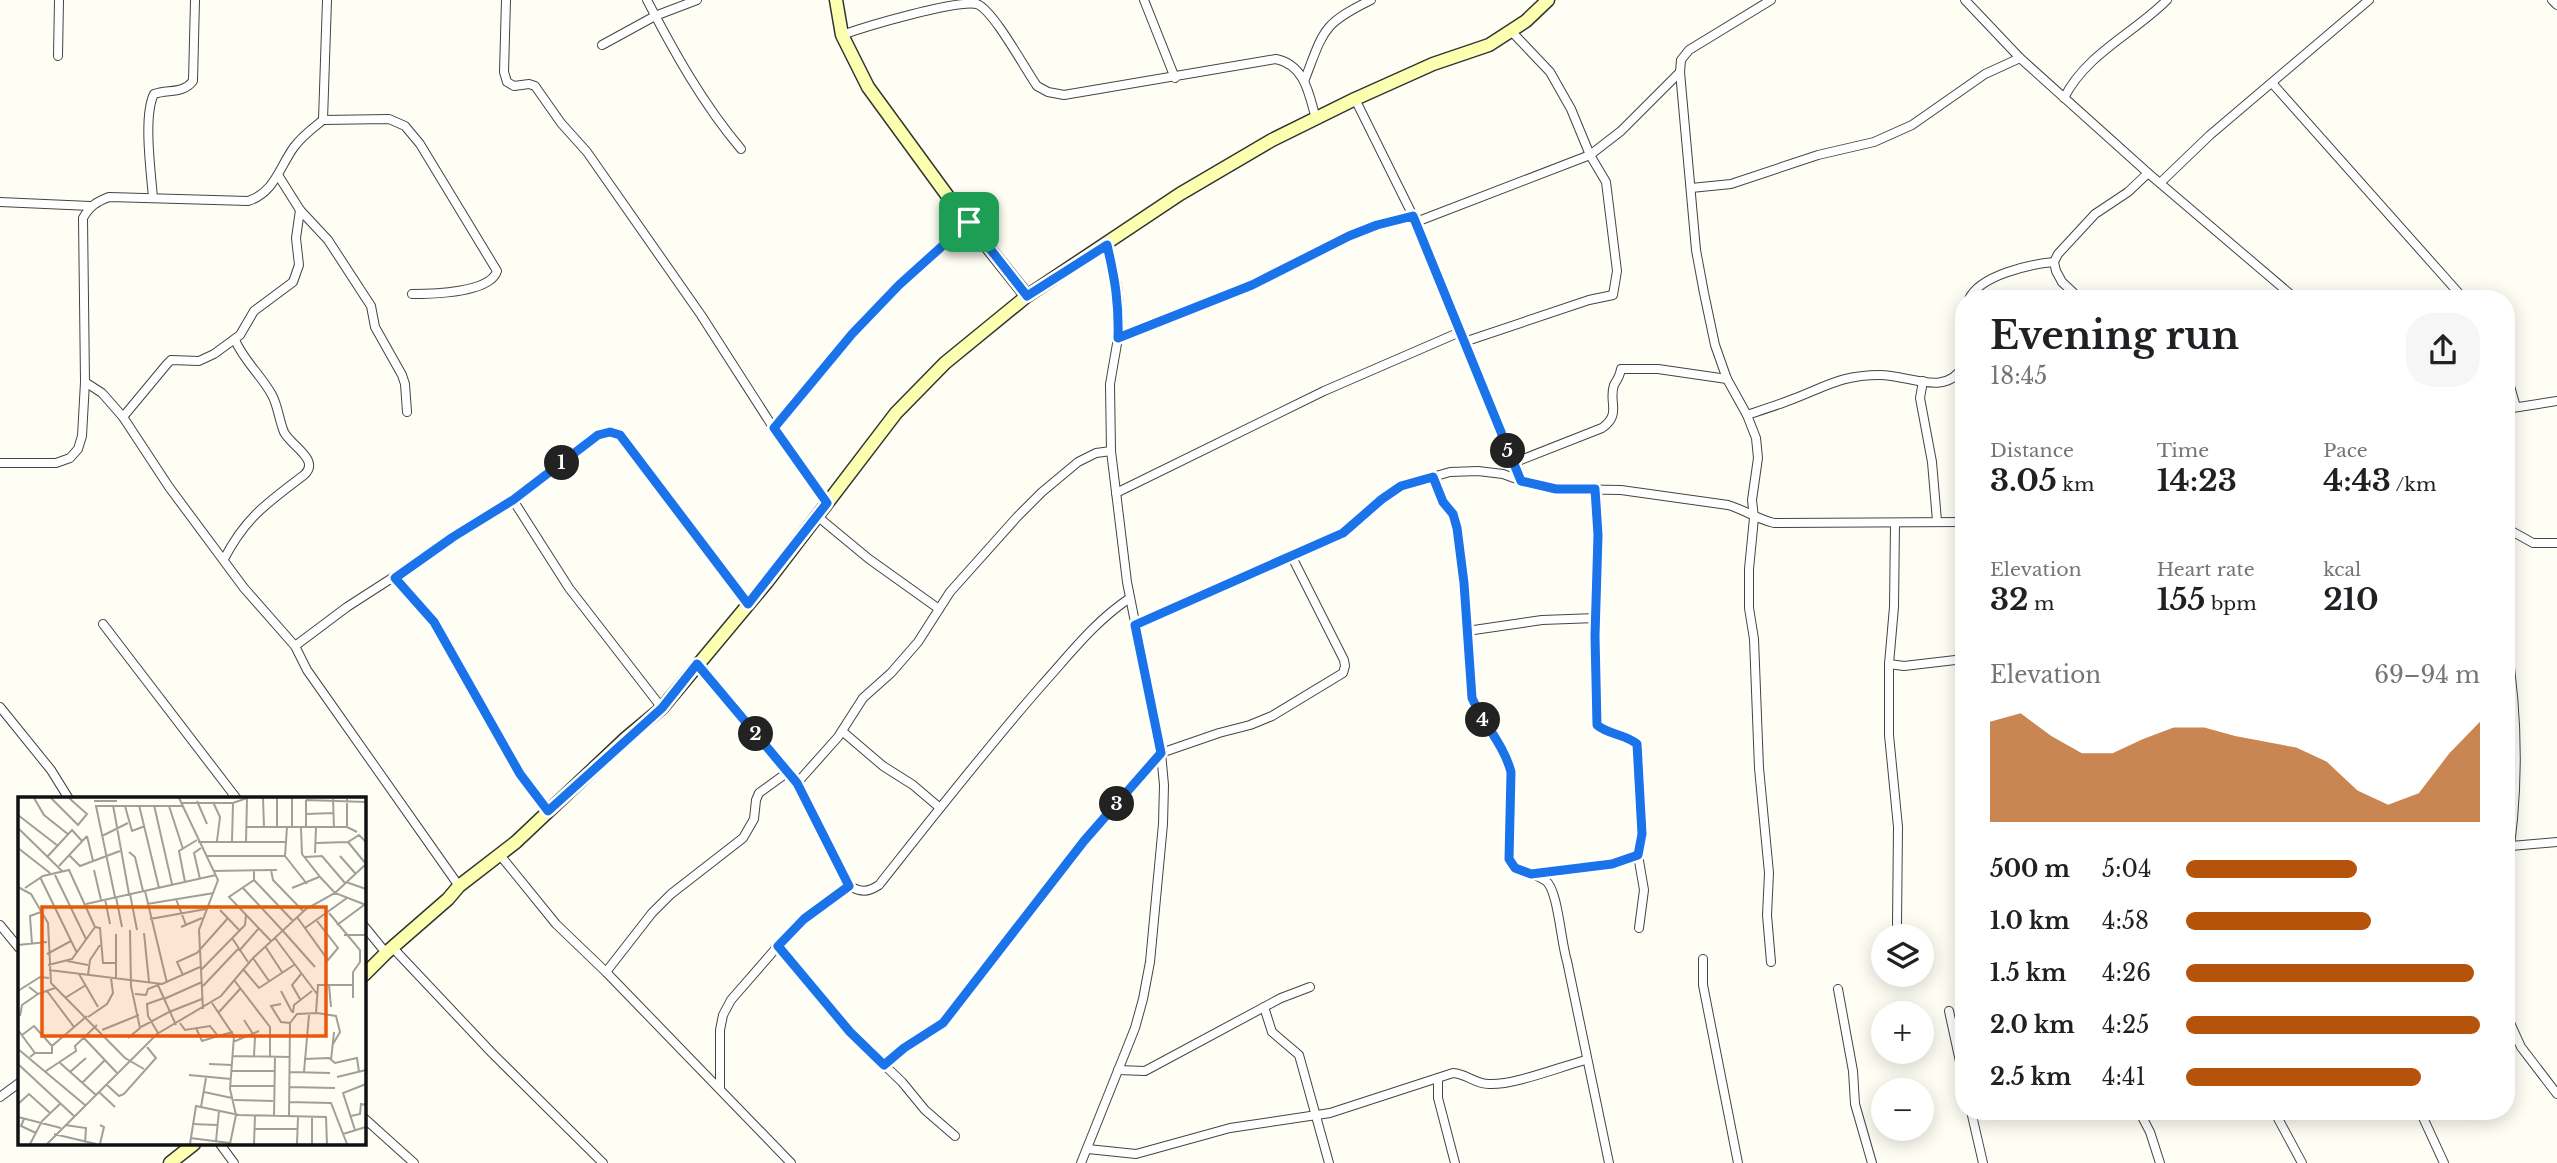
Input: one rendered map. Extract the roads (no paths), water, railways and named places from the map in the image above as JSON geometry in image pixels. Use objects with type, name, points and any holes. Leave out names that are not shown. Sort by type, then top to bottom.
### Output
[{"type":"street","points":[[58,56],[59,0]]},
{"type":"street","points":[[153,198],[149,146],[150,101],[154,94],[188,88],[193,81],[195,0]]},
{"type":"street","points":[[323,120],[327,0]]},
{"type":"street","points":[[506,0],[504,72],[507,82],[514,86],[535,86],[561,123],[587,152],[701,315],[774,428],[827,503]]},
{"type":"street","points":[[647,0],[715,118],[741,149]]},
{"type":"street","points":[[602,45],[655,16],[697,0]]},
{"type":"street","points":[[836,0],[842,35],[868,87],[1027,296]]},
{"type":"street","points":[[1144,0],[1175,78]]},
{"type":"street","points":[[1305,79],[1327,27],[1341,15],[1371,0]]},
{"type":"street","points":[[366,973],[459,886],[500,855],[662,708],[748,604],[919,387],[944,363],[1027,296],[1180,194],[1272,140],[1355,99],[1433,64],[1489,45],[1512,32],[1548,0]]},
{"type":"street","points":[[1771,0],[1689,50],[1681,60],[1680,72],[1696,250],[1704,293],[1715,345],[1727,379],[1756,438],[1758,458],[1752,500],[1754,518],[1749,569],[1749,608],[1754,639],[1759,768],[1769,873],[1767,915],[1771,962]]},
{"type":"street","points":[[1965,0],[2020,58],[2148,173],[2285,290]]},
{"type":"street","points":[[2064,97],[2083,69],[2167,0]]},
{"type":"street","points":[[2353,0],[2360,7]]},
{"type":"street","points":[[2160,183],[2210,135],[2369,0]]},
{"type":"street","points":[[2552,0],[2557,5]]},
{"type":"street","points":[[842,35],[894,17],[932,8],[978,2],[991,16],[1037,86],[1048,92],[1064,95],[1276,59],[1286,61],[1305,79],[1316,118]]},
{"type":"street","points":[[1464,342],[1589,300],[1613,295],[1617,271],[1606,182],[1550,72],[1512,32]]},
{"type":"street","points":[[1691,188],[1731,184],[1807,158],[1874,142],[1912,125],[1985,75],[2020,58]]},
{"type":"street","points":[[1118,338],[1252,285],[1349,236],[1377,225],[1414,219],[1590,155],[1621,131],[1680,72]]},
{"type":"street","points":[[2272,83],[2456,290]]},
{"type":"street","points":[[1666,87],[1683,93]]},
{"type":"street","points":[[1355,99],[1414,219],[1521,481]]},
{"type":"street","points":[[0,202],[90,206],[109,197],[248,201],[261,197],[295,146],[323,120],[389,118],[405,126],[420,144],[497,271],[495,277],[490,280],[465,290],[412,294]]},
{"type":"street","points":[[2070,290],[2062,282],[2054,262],[2058,254],[2095,214],[2128,192],[2148,173]]},
{"type":"street","points":[[278,175],[300,210],[328,240],[370,306],[375,327],[405,384],[407,412]]},
{"type":"street","points":[[0,463],[56,463],[70,458],[78,449],[82,436],[85,382],[83,218],[90,206]]},
{"type":"street","points":[[123,417],[171,360],[200,361],[235,340],[254,312],[293,282],[299,265],[297,228],[300,210]]},
{"type":"street","points":[[774,428],[852,334],[969,222]]},
{"type":"street","points":[[1082,1163],[1135,1028],[1150,962],[1163,824],[1161,753],[1130,598],[1111,451],[1110,384],[1118,338],[1119,306],[1107,245]]},
{"type":"street","points":[[1976,290],[2011,270],[2054,262]]},
{"type":"street","points":[[1116,493],[1324,391],[1460,332]]},
{"type":"street","points":[[224,559],[237,534],[251,517],[310,470],[310,465],[288,439],[274,398],[241,354],[235,340]]},
{"type":"street","points":[[1513,463],[1602,428],[1610,422],[1614,411],[1613,387],[1621,369],[1658,369],[1727,379]]},
{"type":"street","points":[[1747,415],[1795,399],[1836,380],[1883,375],[1923,381],[1948,382],[1955,378]]},
{"type":"street","points":[[1923,381],[1920,398],[1932,462],[1937,521]]},
{"type":"street","points":[[85,382],[102,393],[123,417],[169,487],[244,588],[295,646],[314,681],[459,886]]},
{"type":"street","points":[[2515,404],[2516,407],[2557,401]]},
{"type":"street","points":[[295,646],[348,607],[513,500],[598,435],[610,432],[620,435],[748,604]]},
{"type":"street","points":[[797,783],[842,731],[857,705],[918,642],[950,592],[1042,492],[1078,462],[1096,453],[1111,451]]},
{"type":"street","points":[[1135,625],[1343,533],[1401,486],[1450,472],[1503,474],[1556,489],[1620,490],[1728,505],[1741,509],[1754,518],[1774,523],[1795,525],[1955,522]]},
{"type":"street","points":[[1433,477],[1443,502],[1453,514],[1457,528],[1472,698],[1511,772],[1509,859],[1515,868],[1548,882],[1555,894],[1561,943],[1609,1163]]},
{"type":"street","points":[[1595,489],[1598,535],[1597,725],[1637,744],[1642,834],[1638,855],[1644,890],[1639,928]]},
{"type":"street","points":[[513,500],[569,588],[662,708]]},
{"type":"street","points":[[817,516],[869,559],[939,608]]},
{"type":"street","points":[[1895,523],[1889,735],[1898,827],[1897,924]]},
{"type":"street","points":[[2515,533],[2533,543],[2557,543]]},
{"type":"street","points":[[884,1065],[904,1048],[943,1023],[1084,841],[1161,753],[1272,716],[1343,673],[1344,660],[1291,555]]},
{"type":"street","points":[[395,578],[434,622],[520,774],[548,811]]},
{"type":"street","points":[[697,664],[797,783],[849,886],[860,892],[870,891],[879,886],[997,737],[1080,642],[1107,613],[1130,598]]},
{"type":"street","points":[[1467,631],[1542,621],[1596,618]]},
{"type":"street","points":[[103,624],[235,797]]},
{"type":"street","points":[[1889,664],[1904,666],[1955,660]]},
{"type":"street","points":[[0,707],[51,770],[68,797]]},
{"type":"street","points":[[842,731],[883,766],[913,785],[940,808]]},
{"type":"street","points":[[606,972],[652,913],[671,894],[743,838],[754,819],[759,793],[788,772]]},
{"type":"street","points":[[2515,846],[2557,842]]},
{"type":"street","points":[[500,855],[556,924],[791,1163]]},
{"type":"street","points":[[1531,874],[1612,864],[1638,855]]},
{"type":"street","points":[[720,1089],[720,1030],[723,1015],[731,1000],[804,919],[849,886]]},
{"type":"street","points":[[0,925],[18,947]]},
{"type":"street","points":[[366,928],[603,1163]]},
{"type":"street","points":[[778,946],[850,1032],[925,1110],[955,1136]]},
{"type":"street","points":[[1703,959],[1703,985],[1738,1163]]},
{"type":"street","points":[[1118,1070],[1144,1071],[1264,1007],[1310,987]]},
{"type":"street","points":[[1838,989],[1853,1071],[1855,1104],[1872,1163]]},
{"type":"street","points":[[1264,1007],[1272,1032],[1300,1055],[1329,1163]]},
{"type":"street","points":[[1950,1011],[1955,1036]]},
{"type":"street","points":[[2515,1034],[2521,1047],[2557,1094]]},
{"type":"street","points":[[1088,1149],[1128,1153],[1160,1149],[1230,1128],[1316,1116],[1453,1073],[1466,1074],[1477,1083],[1499,1084],[1586,1060]]},
{"type":"street","points":[[1438,1078],[1438,1098],[1455,1163]]},
{"type":"street","points":[[0,1097],[18,1084]]},
{"type":"street","points":[[366,1120],[414,1163]]},
{"type":"street","points":[[1975,1120],[1983,1163]]},
{"type":"street","points":[[2144,1120],[2160,1163]]},
{"type":"street","points":[[2279,1120],[2302,1163]]},
{"type":"street","points":[[2424,1120],[2444,1163]]},
{"type":"street","points":[[170,1163],[191,1146]]},
{"type":"street","points":[[221,1146],[234,1163]]},
{"type":"street","points":[[1128,1153],[1130,1163]]}]
